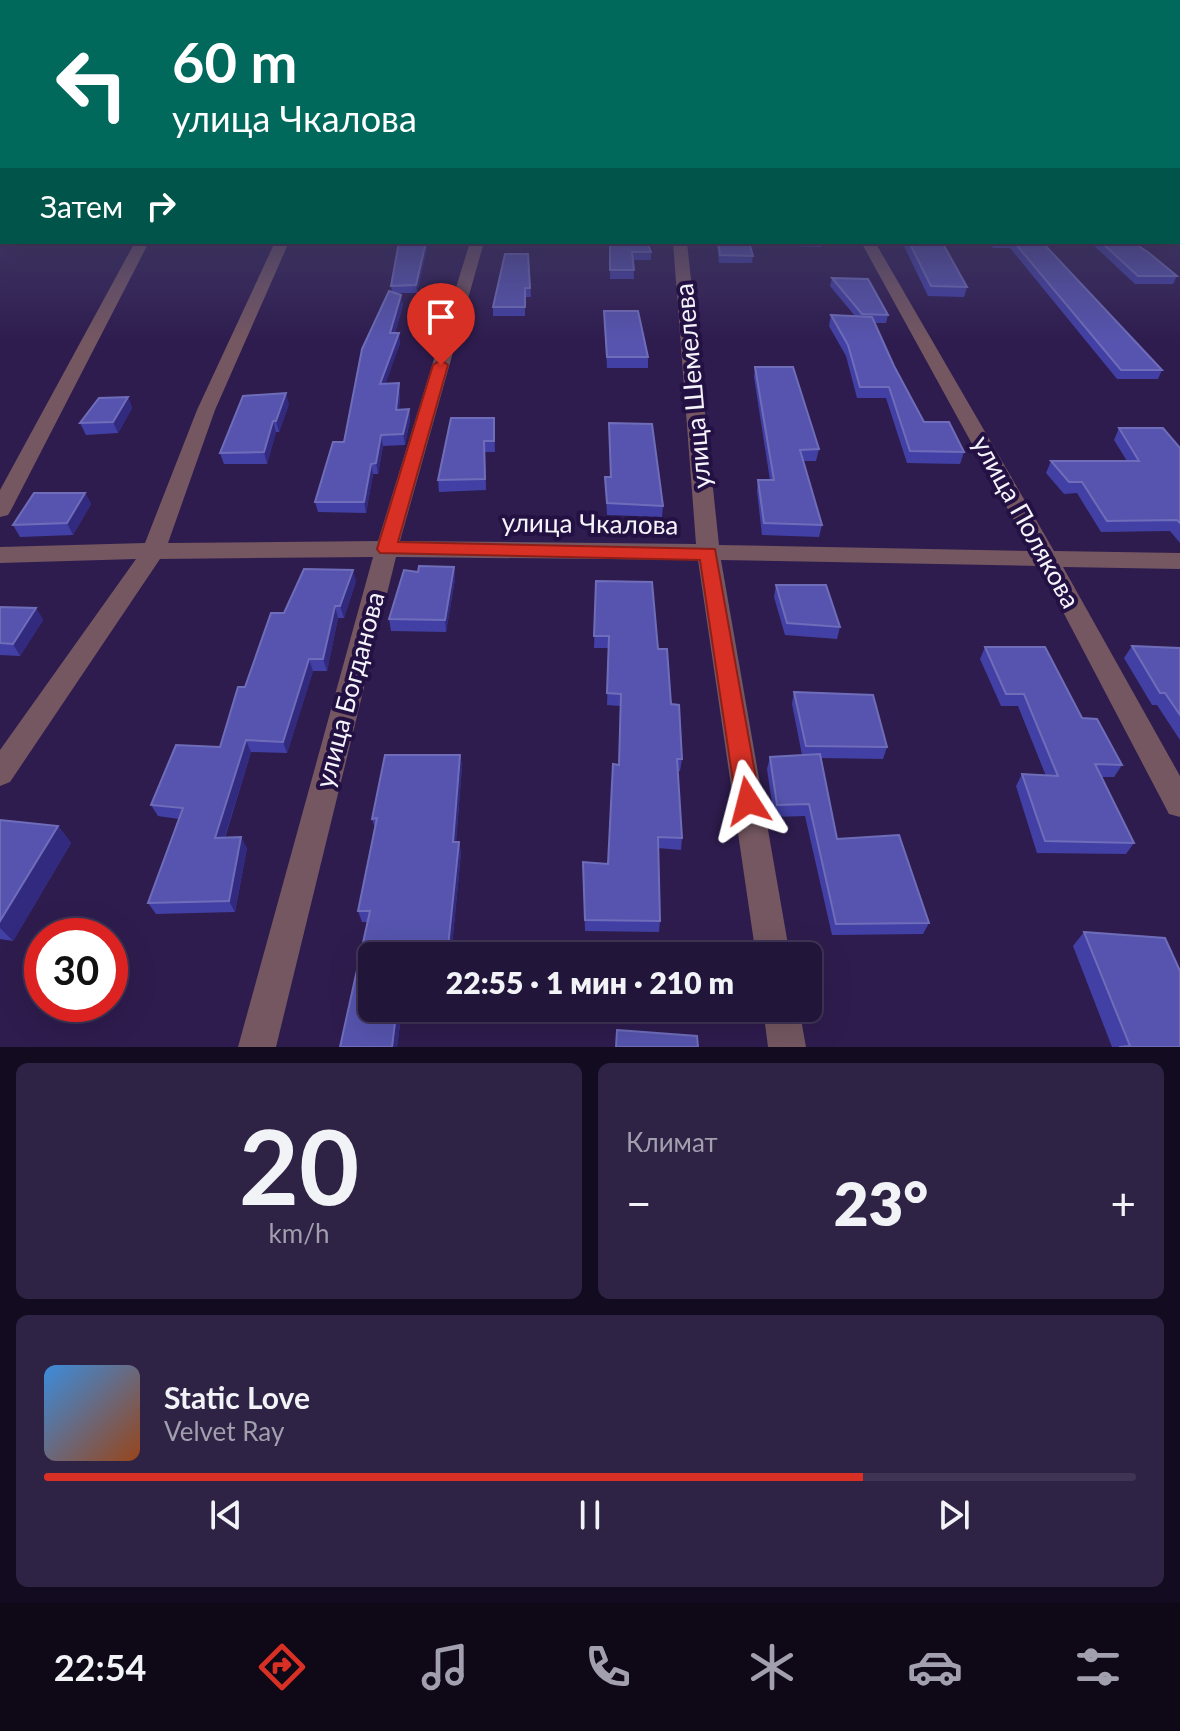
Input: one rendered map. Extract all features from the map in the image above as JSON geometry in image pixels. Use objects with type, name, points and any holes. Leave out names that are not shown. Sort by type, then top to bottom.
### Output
[{"type":"street","points":[[0,510],[141,244]]},
{"type":"street","points":[[0,773],[154,550],[206,410],[281,244]]},
{"type":"street","name":"улица Богданова","points":[[257,1047],[387,549],[476,244]]},
{"type":"street","name":"улица Шемелева","points":[[680,244],[708,553],[771,942]]},
{"type":"street","name":"улица Полякова","points":[[869,244],[1047,559],[1180,804]]},
{"type":"street","name":"улица Чкалова","points":[[0,555],[154,550],[387,549],[1180,561]]},
{"type":"street","points":[[783,1022],[787,1047]]},
{"type":"building","points":[[399,244],[426,244],[416,285],[391,286]]},
{"type":"building","points":[[610,244],[648,244],[651,252],[632,252],[634,270],[610,270]]},
{"type":"building","points":[[718,244],[750,244],[753,256],[720,255]]},
{"type":"building","points":[[910,244],[943,244],[967,287],[931,286]]},
{"type":"building","points":[[1016,244],[1044,244],[1162,370],[1121,370]]},
{"type":"building","points":[[1103,244],[1136,244],[1177,276],[1138,276]]},
{"type":"building","points":[[505,254],[528,254],[530,288],[525,288],[525,307],[493,307]]},
{"type":"building","points":[[832,278],[868,279],[888,315],[862,314]]},
{"type":"building","points":[[389,291],[401,295],[390,333],[399,333],[380,384],[399,383],[396,410],[409,409],[403,434],[381,435],[376,463],[371,464],[364,502],[315,502],[333,442],[344,442],[362,349]]},
{"type":"building","points":[[604,311],[638,311],[648,357],[607,357]]},
{"type":"building","points":[[831,315],[872,317],[924,422],[949,422],[964,452],[910,451],[889,387],[860,387],[848,345]]},
{"type":"building","points":[[755,367],[793,367],[819,449],[800,450],[822,525],[764,523],[758,480],[774,480]]},
{"type":"building","points":[[286,393],[264,452],[220,453],[243,396]]},
{"type":"building","points":[[128,397],[113,422],[80,423],[99,398]]},
{"type":"building","points":[[451,418],[494,418],[494,441],[484,441],[485,479],[438,480]]},
{"type":"building","points":[[609,423],[652,424],[663,506],[607,503],[605,477],[611,477]]},
{"type":"building","points":[[1119,428],[1163,428],[1180,448],[1180,523],[1177,520],[1107,521],[1082,482],[1069,482],[1051,461],[1139,461]]},
{"type":"building","points":[[34,493],[85,493],[67,523],[13,525]]},
{"type":"building","points":[[419,566],[454,567],[445,620],[389,619],[404,570],[418,572]]},
{"type":"building","points":[[304,569],[353,570],[340,606],[335,606],[323,659],[309,659],[283,742],[246,740],[215,838],[241,837],[229,901],[148,903],[183,808],[151,805],[176,745],[220,747],[238,687],[245,687],[271,613],[284,613]]},
{"type":"building","points":[[596,581],[652,582],[658,649],[667,649],[671,704],[679,705],[682,759],[677,759],[682,838],[658,837],[660,921],[585,920],[583,862],[608,864],[613,764],[619,765],[621,694],[607,693],[609,636],[594,636]]},
{"type":"building","points":[[776,585],[826,585],[840,627],[787,623]]},
{"type":"building","points":[[0,607],[36,608],[13,644],[0,643]]},
{"type":"building","points":[[1132,646],[1180,648],[1180,715],[1165,693],[1160,693]]},
{"type":"building","points":[[985,647],[1045,647],[1082,718],[1097,719],[1122,765],[1095,764],[1134,843],[1045,841],[1022,774],[1058,776],[1024,694],[1006,694]]},
{"type":"building","points":[[794,692],[873,695],[887,747],[806,746]]},
{"type":"building","points":[[820,754],[837,839],[899,835],[929,923],[836,924],[809,804],[777,805],[770,757]]},
{"type":"building","points":[[385,755],[460,755],[453,842],[459,842],[448,942],[363,942],[370,911],[358,911],[377,818],[372,819]]},
{"type":"building","points":[[0,820],[58,826],[0,921]]},
{"type":"building","points":[[1084,932],[1165,938],[1180,971],[1180,1047],[1119,1047],[1130,1046]]},
{"type":"building","points":[[358,965],[358,1022],[395,1022],[392,1047],[340,1047]]},
{"type":"building","points":[[617,1030],[697,1036],[698,1047],[616,1047]]},
{"type":"route","points":[[441,365],[387,549],[708,553],[748,801]]}]
